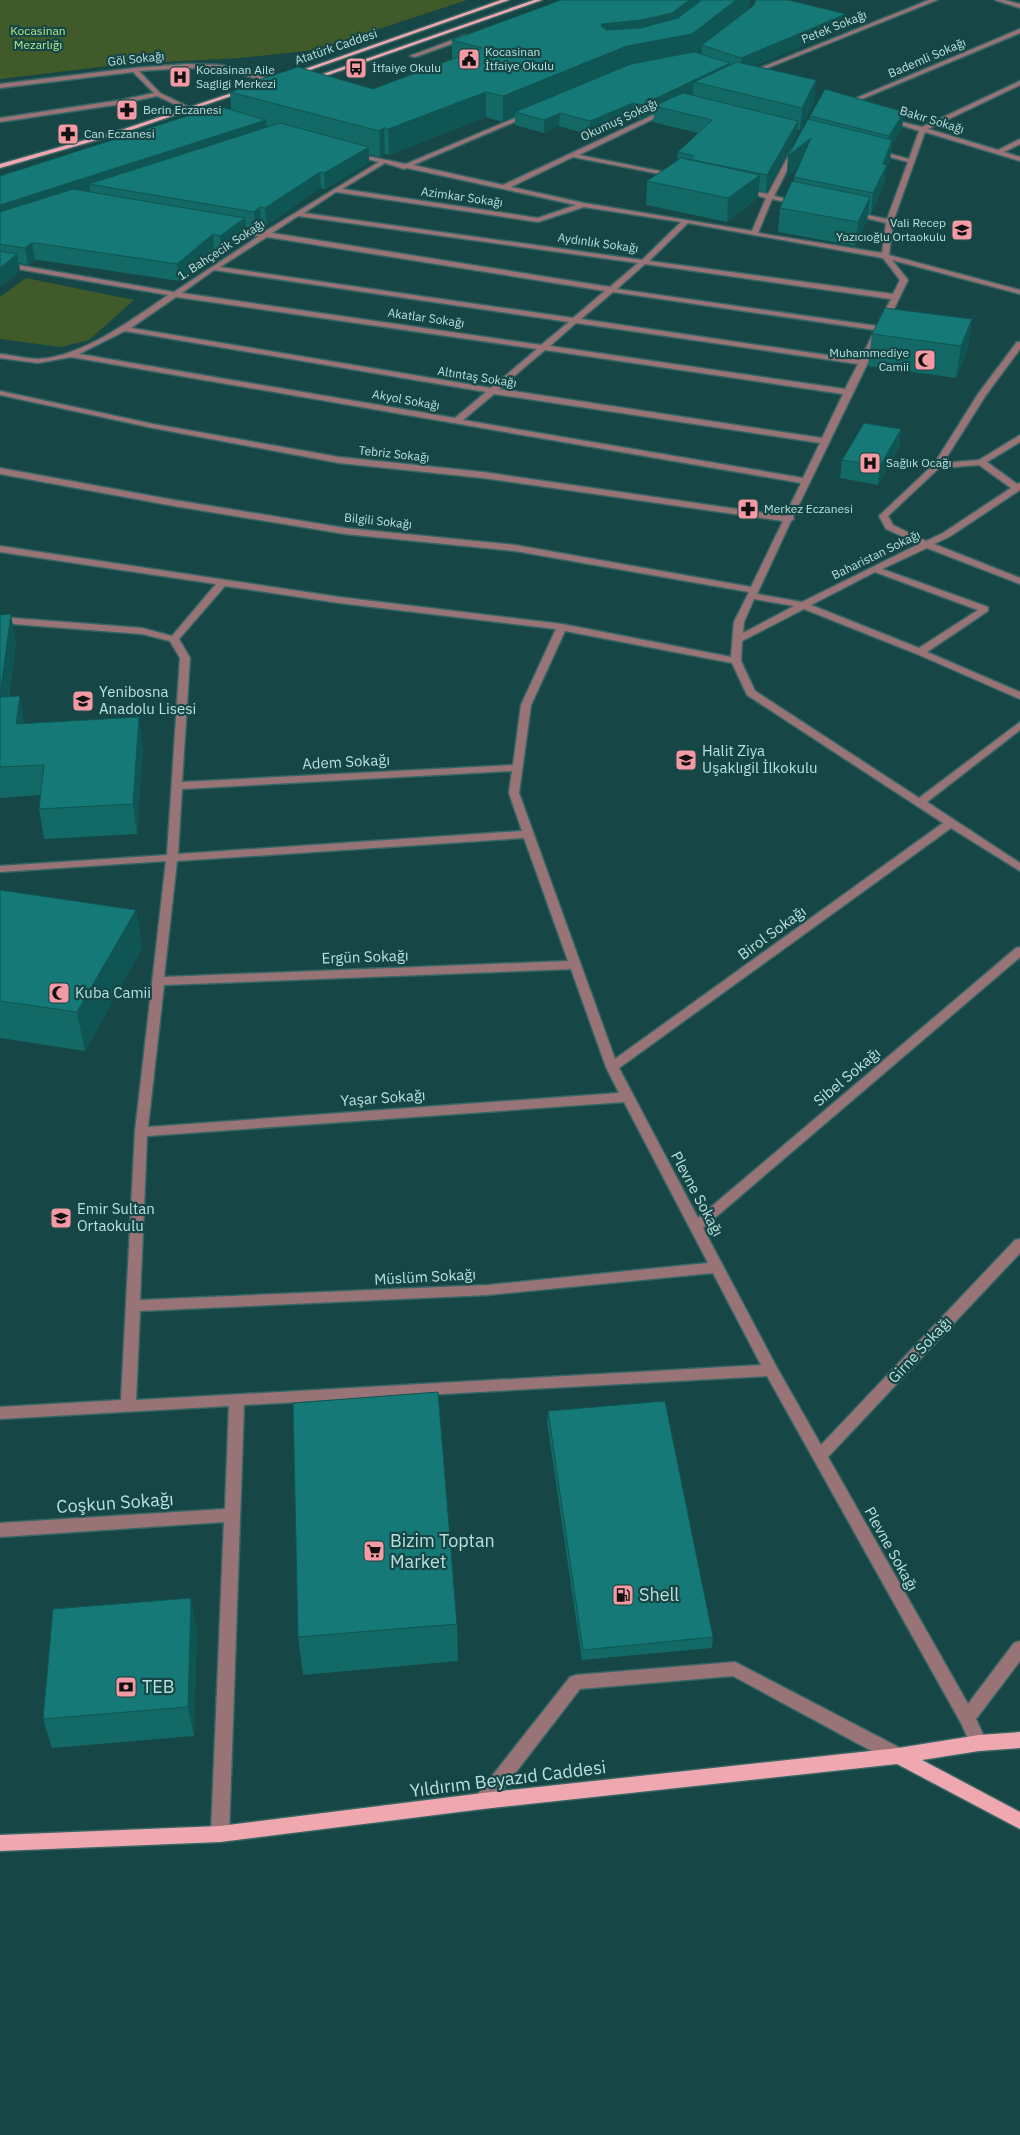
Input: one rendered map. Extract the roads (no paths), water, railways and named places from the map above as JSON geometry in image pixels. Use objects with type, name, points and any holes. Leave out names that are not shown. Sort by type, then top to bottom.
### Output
[{"type":"main road","name":"Atatürk Caddesi","points":[[0,166],[126,130],[506,0]]},
{"type":"main road","points":[[303,82],[539,0]]},
{"type":"main road","name":"Yıldırım Beyazıd Caddesi","points":[[0,1843],[220,1834],[483,1801],[898,1756],[979,1743],[1020,1740]]},
{"type":"main road","points":[[898,1756],[1020,1821]]},
{"type":"street","name":"Petek Sokağı","points":[[752,78],[744,76],[934,0]]},
{"type":"street","points":[[998,0],[1020,6]]},
{"type":"street","name":"Bademli Sokağı","points":[[843,105],[1020,31]]},
{"type":"street","points":[[413,56],[469,36]]},
{"type":"street","name":"Göl Sokağı","points":[[0,86],[134,70],[186,66],[221,67],[273,81]]},
{"type":"street","points":[[134,70],[158,94],[189,109]]},
{"type":"street","points":[[1020,82],[923,129],[890,222],[885,256],[904,280],[848,392],[790,519],[739,622],[736,661],[751,693],[1020,868]]},
{"type":"street","points":[[0,120],[122,102],[158,94]]},
{"type":"street","points":[[836,103],[852,108]]},
{"type":"street","name":"Okumuş Sokağı","points":[[505,187],[672,108]]},
{"type":"street","points":[[404,166],[538,110]]},
{"type":"street","name":"Bakır Sokağı","points":[[878,116],[1020,159]]},
{"type":"street","points":[[999,152],[1020,141]]},
{"type":"street","points":[[754,234],[770,196],[799,142]]},
{"type":"street","points":[[866,150],[911,161]]},
{"type":"street","points":[[345,152],[383,162],[584,205],[885,256],[1020,292]]},
{"type":"street","points":[[571,155],[685,179]]},
{"type":"street","name":"1. Bahçecik Sokağı","points":[[71,355],[124,329],[296,214],[383,162]]},
{"type":"street","points":[[732,189],[807,204]]},
{"type":"street","name":"Azimkar Sokağı","points":[[334,190],[538,220],[584,205]]},
{"type":"street","points":[[844,212],[890,222]]},
{"type":"street","name":"Aydınlık Sokağı","points":[[296,214],[896,297]]},
{"type":"street","points":[[457,421],[612,290],[686,221]]},
{"type":"street","points":[[227,228],[612,290],[880,329]]},
{"type":"street","name":"Akatlar Sokağı","points":[[0,264],[174,294],[848,392]]},
{"type":"street","points":[[213,268],[864,363]]},
{"type":"street","name":"Altıntaş Sokağı","points":[[124,329],[493,391],[826,441]]},
{"type":"street","points":[[1020,344],[982,394],[937,466],[883,516],[889,527],[926,544],[1020,581]]},
{"type":"street","name":"Akyol Sokağı","points":[[0,356],[38,362],[71,355],[807,481]]},
{"type":"street","name":"Tebriz Sokağı","points":[[0,393],[152,426],[339,460],[483,475],[790,519]]},
{"type":"street","points":[[937,466],[981,462],[1020,438]]},
{"type":"street","points":[[981,462],[1018,487]]},
{"type":"street","name":"Bilgili Sokağı","points":[[0,471],[174,503],[345,531],[515,548],[753,593],[803,606],[920,652],[1020,696]]},
{"type":"street","name":"Baharistan Sokağı","points":[[738,639],[874,568],[946,534],[1018,487]]},
{"type":"street","points":[[0,549],[339,600],[562,627],[736,661]]},
{"type":"street","points":[[874,568],[985,609],[920,652]]},
{"type":"street","points":[[174,639],[222,583]]},
{"type":"street","points":[[0,620],[142,631],[174,639],[185,658],[172,857],[140,1132],[128,1405]]},
{"type":"street","name":"Plevne Sokağı","points":[[562,627],[526,705],[514,793],[612,1067],[771,1370],[967,1718],[979,1743]]},
{"type":"street","points":[[920,803],[1020,725]]},
{"type":"street","name":"Adem Sokağı","points":[[176,786],[518,768]]},
{"type":"street","name":"Birol Sokağı","points":[[612,1067],[950,823]]},
{"type":"street","points":[[0,869],[528,834]]},
{"type":"street","name":"Sibel Sokağı","points":[[696,1227],[1020,951]]},
{"type":"street","name":"Ergün Sokağı","points":[[157,981],[575,965]]},
{"type":"street","name":"Yaşar Sokağı","points":[[140,1132],[628,1097]]},
{"type":"street","name":"Girne Sokağı","points":[[820,1456],[1020,1244]]},
{"type":"street","name":"Müslüm Sokağı","points":[[133,1306],[488,1290],[717,1267]]},
{"type":"street","points":[[0,1413],[771,1370]]},
{"type":"street","points":[[220,1834],[237,1399]]},
{"type":"street","name":"Coşkun Sokağı","points":[[0,1530],[232,1515]]},
{"type":"street","points":[[967,1718],[1020,1648]]},
{"type":"street","points":[[483,1801],[576,1682],[735,1669],[898,1756]]},
{"type":"place","name":"Kocasinan İtfaiye Okulu","points":[[469,59]]},
{"type":"place","name":"İtfaiye Okulu","points":[[356,68]]},
{"type":"place","name":"Kocasinan Aile Sagligi Merkezi","points":[[180,77]]},
{"type":"place","name":"Berin Eczanesi","points":[[127,110]]},
{"type":"place","name":"Can Eczanesi","points":[[68,134]]},
{"type":"place","name":"Vali Recep Yazıcıoğlu Ortaokulu","points":[[962,230]]},
{"type":"place","name":"Muhammediye Camii","points":[[925,360]]},
{"type":"place","name":"Sağlık Ocağı","points":[[870,463]]},
{"type":"place","name":"Merkez Eczanesi","points":[[748,509]]},
{"type":"place","name":"Yenibosna Anadolu Lisesi","points":[[83,701]]},
{"type":"place","name":"Halit Ziya Uşaklıgil İlkokulu","points":[[686,760]]},
{"type":"place","name":"Kuba Camii","points":[[59,993]]},
{"type":"place","name":"Emir Sultan Ortaokulu","points":[[61,1218]]},
{"type":"place","name":"Bizim Toptan Market","points":[[374,1551]]},
{"type":"place","name":"Shell","points":[[623,1595]]},
{"type":"place","name":"TEB","points":[[126,1687]]},
{"type":"park label","name":"Kocasinan Mezarlığı","points":[[38,38]]}]
